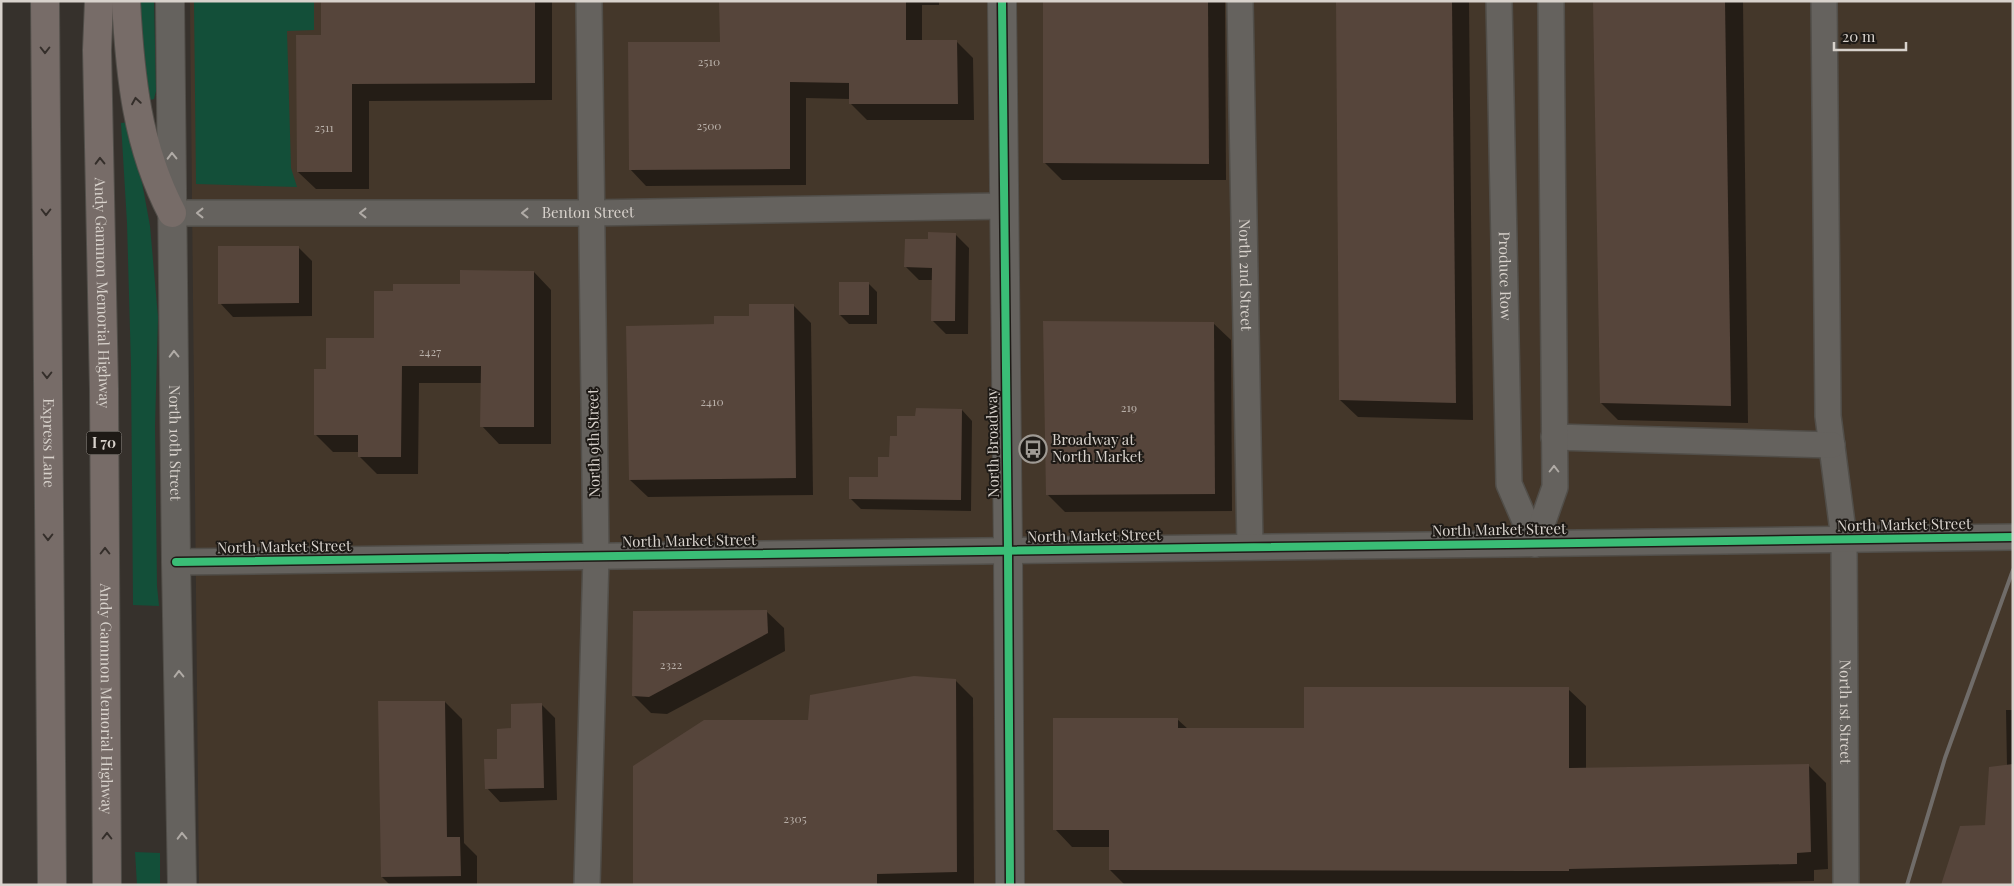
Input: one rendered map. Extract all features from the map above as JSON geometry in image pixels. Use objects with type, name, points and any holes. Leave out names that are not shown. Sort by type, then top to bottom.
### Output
[{"type":"highway","name":"Express Lane","points":[[45,1],[52,885]]},
{"type":"highway","name":"Andy Gammon Memorial Highway","points":[[98,1],[97,50],[104,389],[107,885]]},
{"type":"highway","points":[[126,1],[133,83],[140,130],[160,190],[172,213]]},
{"type":"street","name":"North 10th Street","points":[[170,1],[176,562],[182,885]]},
{"type":"street","name":"North 9th Street","points":[[586,885],[596,556],[589,1]]},
{"type":"street","name":"North Broadway","points":[[1002,1],[1010,885]]},
{"type":"street","name":"North 2nd Street","points":[[1240,1],[1250,547]]},
{"type":"street","name":"Produce Row","points":[[1499,1],[1509,484],[1536,544]]},
{"type":"street","points":[[1536,544],[1554,487],[1551,1]]},
{"type":"street","name":"North 1st Street","points":[[1824,1],[1828,416],[1844,539],[1846,885]]},
{"type":"street","name":"Benton Street","points":[[172,213],[592,213],[1004,206]]},
{"type":"street","points":[[1554,437],[1832,445]]},
{"type":"street","name":"North Market Street","points":[[176,562],[2013,537]]},
{"type":"shaded area","points":[[190,1],[2013,1],[2013,885],[199,885]]},
{"type":"green space","points":[[137,1],[154,1],[156,91],[154,99],[146,101]]},
{"type":"green space","points":[[194,1],[314,1],[314,30],[287,31],[291,168],[297,187],[196,184]]},
{"type":"green space","points":[[131,122],[150,226],[158,317],[155,426],[157,586],[159,606],[133,605],[131,366],[127,223],[121,123]]},
{"type":"green space","points":[[135,852],[160,853],[160,885],[137,885]]},
{"type":"building","points":[[321,1],[535,1],[535,83],[352,84],[352,172],[297,172],[296,35],[321,35]]},
{"type":"building","points":[[719,1],[906,1],[906,40],[957,40],[958,104],[849,104],[849,83],[790,82],[790,169],[629,170],[628,42],[720,42]]},
{"type":"building","points":[[1043,1],[1208,1],[1209,164],[1043,163]]},
{"type":"building","points":[[1336,1],[1452,1],[1456,403],[1339,400]]},
{"type":"building","points":[[1593,1],[1725,1],[1731,406],[1600,403]]},
{"type":"building","points":[[928,232],[956,233],[955,321],[931,321],[932,268],[904,267],[905,239],[928,239]]},
{"type":"building","points":[[218,246],[299,246],[299,303],[218,304]]},
{"type":"building","points":[[460,270],[534,271],[534,427],[480,427],[481,366],[402,366],[401,457],[358,457],[358,435],[314,435],[314,369],[326,369],[326,338],[374,338],[374,291],[393,291],[393,284],[460,284]]},
{"type":"building","points":[[839,282],[869,282],[869,315],[839,315]]},
{"type":"building","points":[[749,304],[794,304],[796,478],[629,480],[626,326],[714,324],[714,316],[749,316]]},
{"type":"building","points":[[1043,321],[1214,322],[1215,494],[1046,495]]},
{"type":"building","points":[[916,408],[962,409],[961,500],[849,499],[849,477],[878,477],[878,457],[889,457],[890,436],[897,436],[897,416],[915,416]]},
{"type":"building","points":[[767,610],[768,633],[649,697],[632,696],[633,611]]},
{"type":"building","points":[[914,676],[956,679],[957,872],[877,874],[877,885],[633,885],[633,766],[704,720],[808,720],[810,695]]},
{"type":"building","points":[[1304,687],[1569,687],[1569,768],[1809,764],[1811,852],[1797,853],[1797,864],[1569,869],[1569,871],[1109,870],[1109,830],[1053,830],[1053,718],[1178,718],[1178,728],[1304,728]]},
{"type":"building","points":[[378,701],[445,701],[447,837],[460,837],[461,876],[381,877]]},
{"type":"building","points":[[542,703],[544,788],[485,789],[484,759],[497,759],[497,729],[511,728],[511,704]]},
{"type":"building","points":[[2013,764],[2013,885],[1941,885],[1960,826],[1985,825],[1989,767]]},
{"type":"railway","points":[[1907,885],[1945,758],[2013,570]]},
{"type":"cycle path","points":[[1002,1],[1010,885]]},
{"type":"cycle path","points":[[176,562],[2013,537]]},
{"type":"place","name":"Broadway at North Market","points":[[1033,449]]}]
